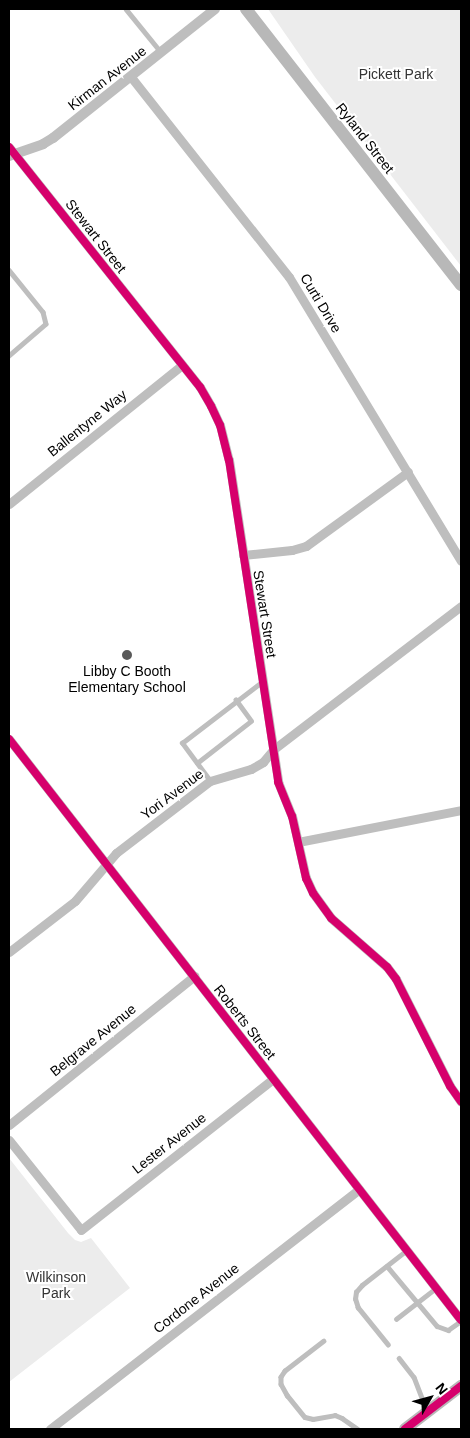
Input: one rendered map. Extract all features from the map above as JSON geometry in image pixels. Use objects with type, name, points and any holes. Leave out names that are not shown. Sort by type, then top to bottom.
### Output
[{"type":"main road","name":"Ryland Street","points":[[246,9],[461,285]]},
{"type":"main road","points":[[405,1429],[461,1386]]},
{"type":"street","name":"Kirman Avenue","points":[[11,152],[43,144],[53,138],[215,9]]},
{"type":"street","name":"Curti Drive","points":[[131,77],[289,277],[461,561]]},
{"type":"street","name":"Stewart Street","points":[[11,152],[200,387],[220,425],[228,453],[278,782],[292,816],[306,878],[313,893],[331,918],[386,967],[396,979],[450,1086],[461,1102]]},
{"type":"street","name":"Ballentyne Way","points":[[9,504],[182,365]]},
{"type":"street","points":[[243,555],[292,550],[306,546],[408,472]]},
{"type":"street","name":"Yori Avenue","points":[[9,952],[87,890],[106,863],[210,781],[251,769],[262,762],[274,750],[461,606]]},
{"type":"street","name":"Roberts Street","points":[[9,739],[461,1320]]},
{"type":"street","points":[[298,842],[461,810]]},
{"type":"street","name":"Belgrave Avenue","points":[[9,1125],[194,976]]},
{"type":"street","name":"Lester Avenue","points":[[9,1140],[81,1230],[273,1079]]},
{"type":"street","name":"Cordone Avenue","points":[[50,1429],[359,1188]]},
{"type":"lane","points":[[126,9],[161,52]]},
{"type":"lane","points":[[9,270],[42,312],[46,324],[9,356]]},
{"type":"lane","points":[[210,781],[182,743],[263,680]]},
{"type":"lane","points":[[197,763],[251,721],[236,700]]},
{"type":"lane","points":[[388,1345],[355,1299],[356,1292],[362,1285],[407,1250]]},
{"type":"lane","points":[[387,1266],[437,1326],[448,1330],[461,1320]]},
{"type":"lane","points":[[396,1319],[436,1288]]},
{"type":"lane","points":[[324,1341],[285,1371],[281,1377],[281,1384],[287,1395],[305,1417],[313,1419],[335,1415],[358,1429]]},
{"type":"lane","points":[[399,1358],[414,1377],[427,1412]]},
{"type":"green space","name":"Pickett Park","points":[[268,9],[461,9],[461,266],[315,77]]},
{"type":"green space","name":"Wilkinson Park","points":[[9,1158],[68,1233],[75,1240],[81,1242],[91,1238],[130,1288],[9,1382]]},
{"type":"cycle path","points":[[9,147],[200,387],[220,425],[229,460],[278,782],[292,816],[306,878],[313,893],[331,918],[387,967],[396,979],[450,1086],[461,1102]]},
{"type":"cycle path","points":[[9,739],[461,1320]]},
{"type":"cycle path","points":[[405,1429],[461,1386]]},
{"type":"place","name":"Libby C Booth Elementary School","points":[[127,655]]}]
